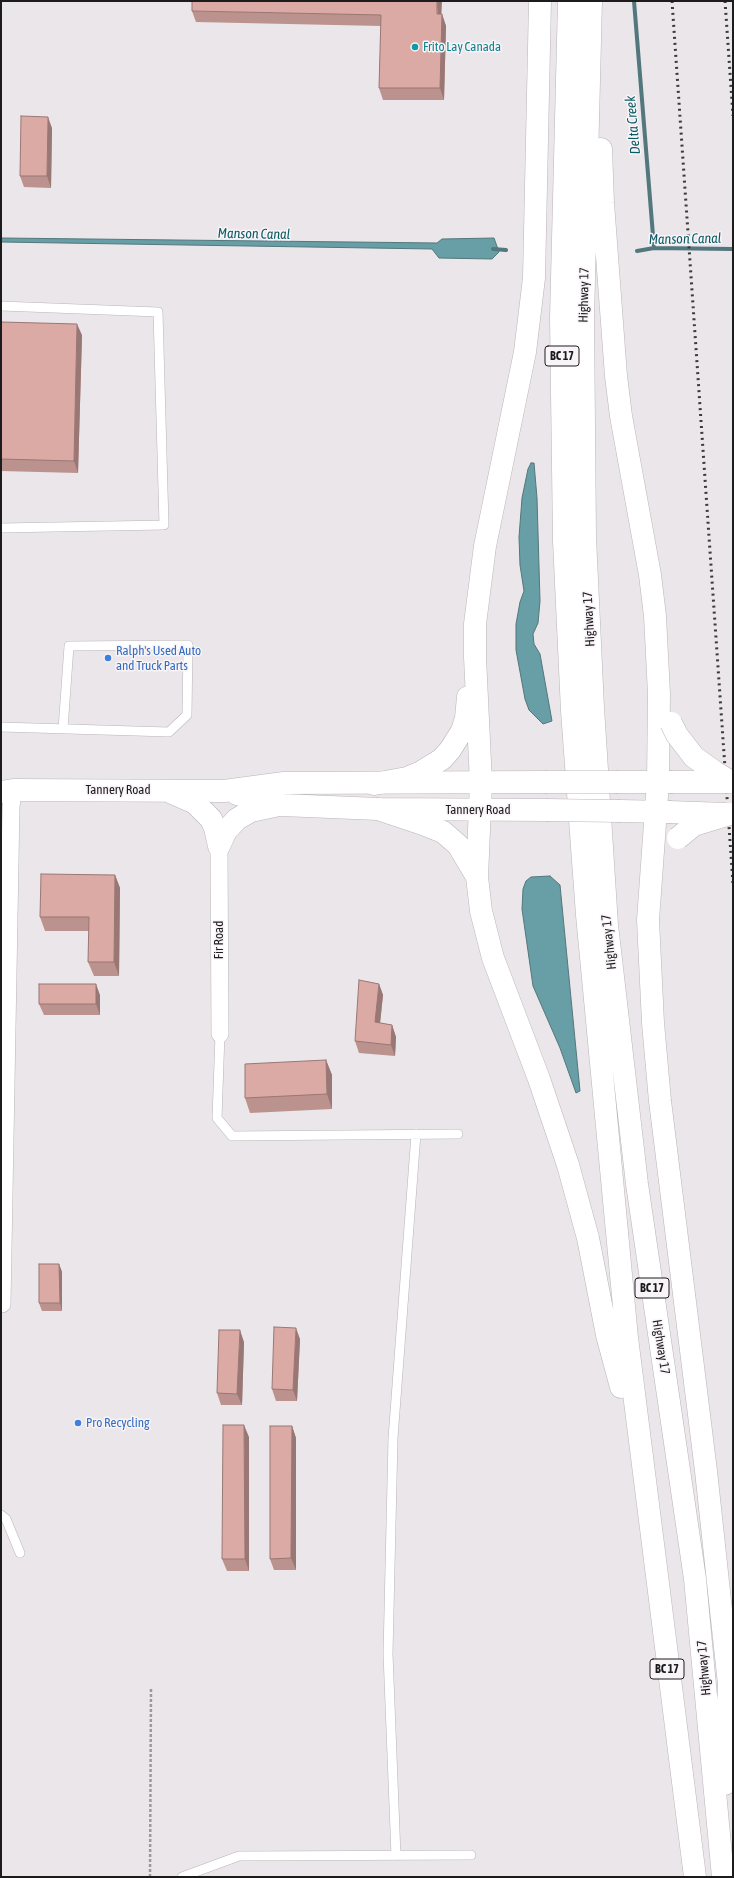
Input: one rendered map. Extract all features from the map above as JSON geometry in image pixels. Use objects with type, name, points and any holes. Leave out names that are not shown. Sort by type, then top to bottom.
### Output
[{"type":"main road","points":[[540,1],[534,278],[519,389],[482,570],[475,624],[475,657],[481,783],[476,878],[481,911],[493,958],[557,1130],[588,1238],[607,1335],[642,1469]]},
{"type":"main road","name":"Highway 17","points":[[569,1],[561,318],[564,541],[572,695],[588,923],[626,1338],[695,1877]]},
{"type":"main road","name":"Highway 17","points":[[591,1],[584,318],[585,537],[593,708],[607,925],[637,1184],[695,1579],[722,1872]]},
{"type":"main road","points":[[596,1],[603,203],[616,376],[621,416],[650,575],[655,616],[658,694],[664,782],[662,812],[648,920],[653,1023],[660,1101],[706,1471],[729,1684],[722,1872]]},
{"type":"main road","points":[[374,784],[407,778],[421,772],[442,759],[450,750],[462,731],[466,718],[475,657]]},
{"type":"main road","points":[[658,694],[677,735],[694,757],[732,782]]},
{"type":"main road","name":"Tannery Road","points":[[5,790],[224,790],[284,783],[374,784],[732,782]]},
{"type":"main road","points":[[164,789],[195,803],[211,819],[215,828],[219,846]]},
{"type":"main road","name":"Tannery Road","points":[[224,790],[282,805],[378,809],[620,811],[732,814]]},
{"type":"main road","points":[[219,846],[226,831],[237,820],[251,812],[282,805]]},
{"type":"main road","points":[[378,809],[424,824],[443,832],[458,845],[476,878]]},
{"type":"main road","points":[[648,920],[659,866],[669,846],[694,825],[732,814]]},
{"type":"street","points":[[2,1304],[3,1149],[10,807],[5,790]]},
{"type":"street","name":"Fir Road","points":[[219,846],[220,1034]]},
{"type":"lane","points":[[1,306],[158,312],[164,526],[1,528]]},
{"type":"lane","points":[[1,727],[63,729],[168,732],[187,715],[188,645],[69,646],[63,729]]},
{"type":"lane","points":[[220,1034],[217,1118],[232,1136],[458,1134]]},
{"type":"lane","points":[[396,1856],[388,1654],[393,1438],[416,1134]]},
{"type":"lane","points":[[1,1515],[6,1519],[20,1553]]},
{"type":"lane","points":[[182,1877],[239,1856],[471,1855]]},
{"type":"path","points":[[150,1877],[151,1689]]},
{"type":"water","points":[[1,238],[437,243],[442,239],[494,238],[499,252],[492,259],[439,258],[432,249],[1,242]]},
{"type":"water","points":[[531,463],[534,463],[537,498],[540,601],[538,623],[533,634],[534,644],[540,654],[552,721],[543,724],[529,710],[525,699],[516,650],[516,624],[520,602],[524,591],[520,565],[519,537],[522,498],[528,469]]},
{"type":"water","points":[[550,876],[560,885],[580,1091],[576,1093],[560,1048],[533,986],[522,909],[523,889],[526,881],[531,877]]},
{"type":"building","name":"Frito Lay Canada","points":[[192,1],[437,1],[437,14],[442,14],[440,88],[379,88],[381,15],[192,11]]},
{"type":"building","points":[[21,116],[48,117],[47,176],[20,176]]},
{"type":"building","points":[[1,322],[77,324],[74,461],[1,459]]},
{"type":"building","points":[[41,874],[115,875],[114,962],[88,962],[89,917],[40,917]]},
{"type":"building","points":[[359,980],[379,984],[375,1022],[392,1025],[391,1045],[355,1041]]},
{"type":"building","points":[[39,984],[96,984],[96,1004],[39,1004]]},
{"type":"building","points":[[326,1060],[327,1094],[245,1098],[245,1064]]},
{"type":"building","points":[[39,1264],[59,1264],[60,1303],[39,1303]]},
{"type":"building","points":[[274,1327],[296,1328],[293,1390],[272,1389]]},
{"type":"building","points":[[219,1330],[240,1330],[237,1394],[217,1393]]},
{"type":"building","points":[[223,1425],[244,1425],[245,1559],[222,1559]]},
{"type":"building","points":[[270,1426],[292,1426],[291,1558],[270,1559]]},
{"type":"waterway","name":"Delta Creek","points":[[634,1],[654,248]]},
{"type":"waterway","name":"Manson Canal","points":[[637,251],[654,248],[733,249]]},
{"type":"waterway","name":"Manson Canal","points":[[493,249],[506,250]]},
{"type":"railway","points":[[672,1],[733,884]]},
{"type":"railway","points":[[725,1],[733,116]]},
{"type":"place","name":"Frito Lay Canada","points":[[415,47]]},
{"type":"place","name":"Ralph's Used Auto and Truck Parts","points":[[108,658]]},
{"type":"place","name":"Pro Recycling","points":[[78,1423]]}]
